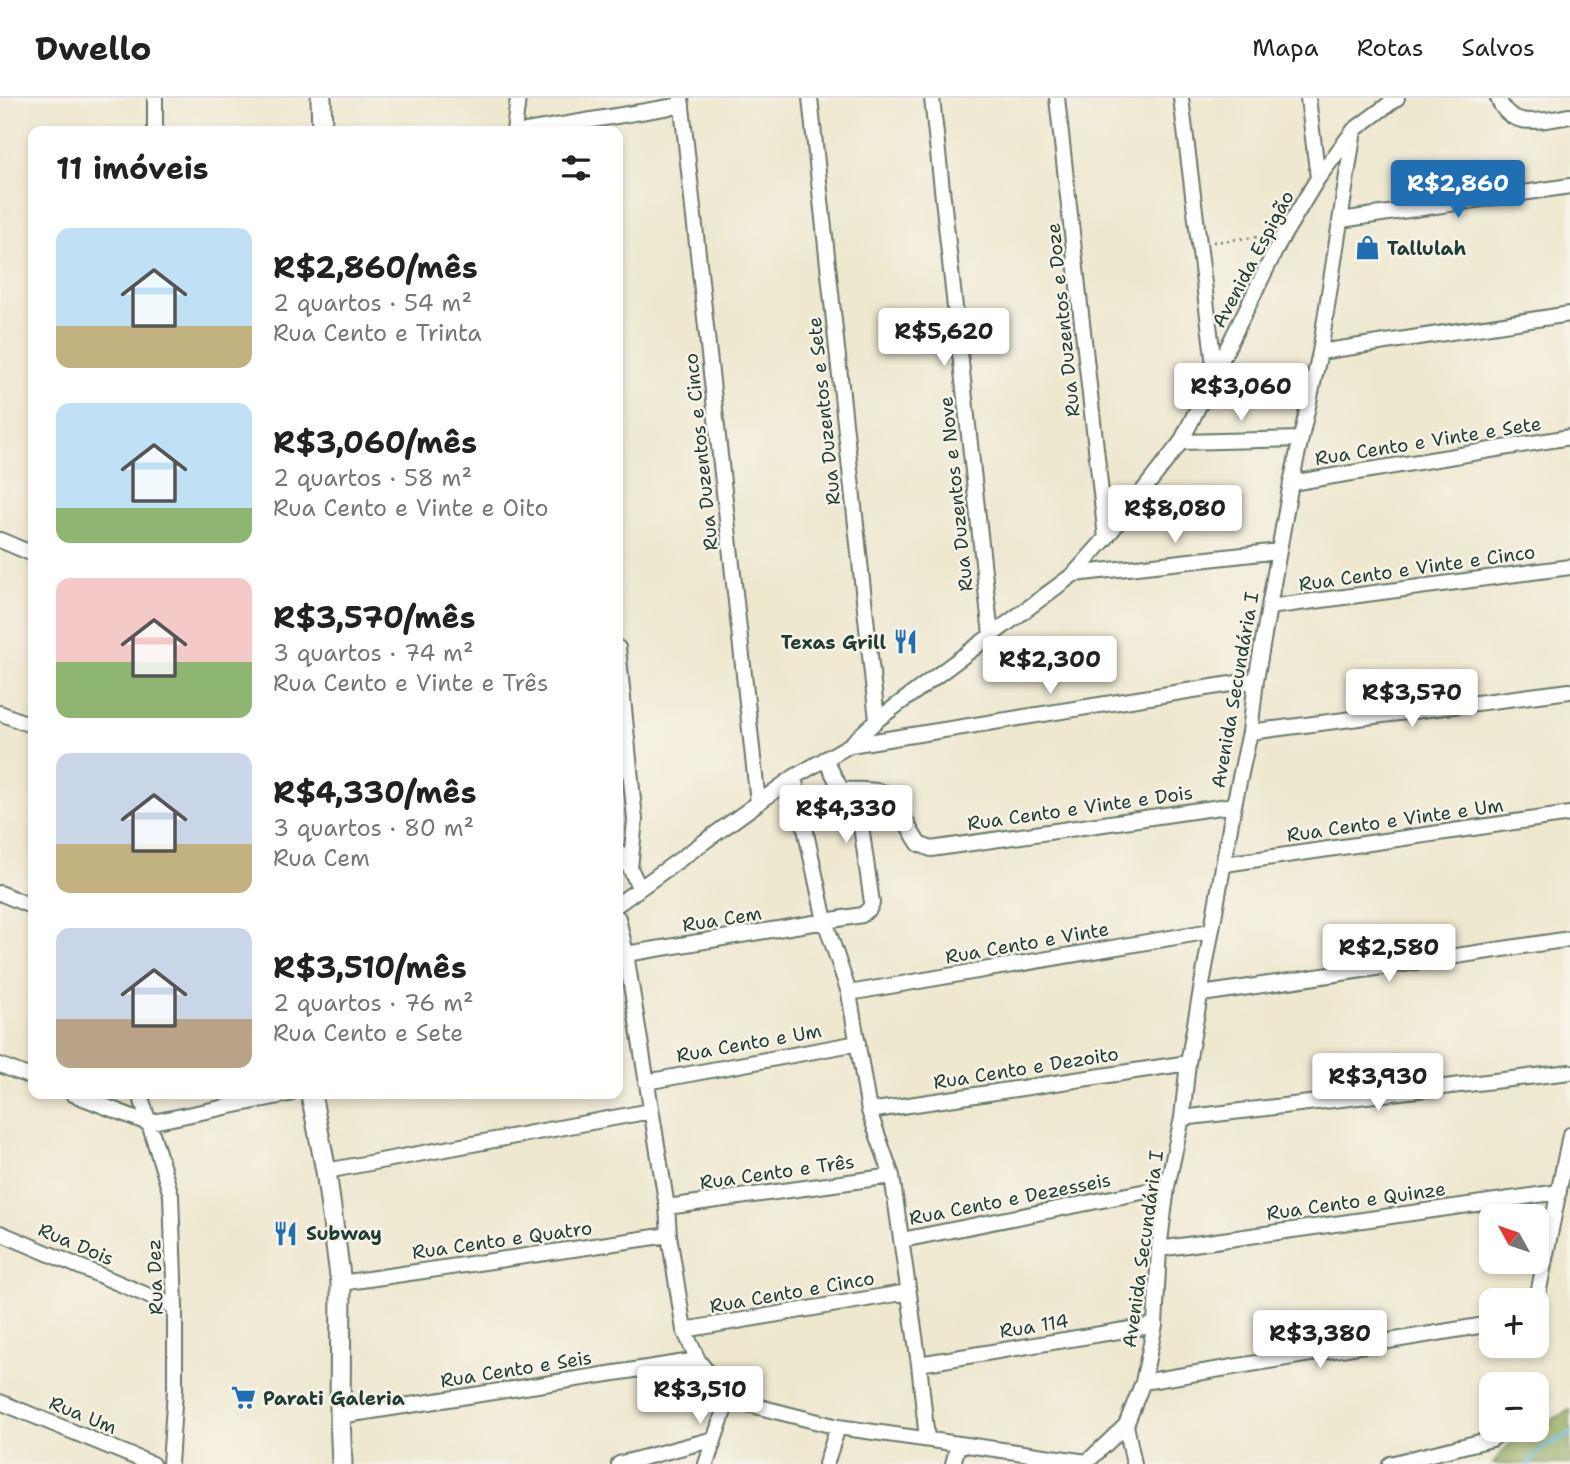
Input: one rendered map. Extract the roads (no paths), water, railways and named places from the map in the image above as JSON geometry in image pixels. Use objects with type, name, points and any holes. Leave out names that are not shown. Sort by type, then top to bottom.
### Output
[{"type":"main road","points":[[321,98],[322,126]]},
{"type":"main road","points":[[312,1099],[326,1171],[341,1283],[342,1464]]},
{"type":"street","points":[[155,98],[155,126]]},
{"type":"street","points":[[515,126],[519,98]]},
{"type":"street","name":"Rua Duzentos e Sete","points":[[810,98],[877,720]]},
{"type":"street","name":"Rua Duzentos e Nove","points":[[932,98],[991,635]]},
{"type":"street","name":"Rua Duzentos e Doze","points":[[1058,98],[1106,538]]},
{"type":"street","points":[[1181,98],[1215,374]]},
{"type":"street","points":[[1308,98],[1318,178]]},
{"type":"street","name":"Avenida Espigão","points":[[623,900],[794,777],[850,745],[877,720],[1074,574],[1106,538],[1181,442],[1285,234],[1318,178],[1354,130],[1397,98]]},
{"type":"street","points":[[1498,98],[1506,114],[1519,120],[1536,121],[1570,116]]},
{"type":"street","points":[[574,126],[681,102]]},
{"type":"street","name":"Rua Duzentos e Cinco","points":[[681,102],[758,803]]},
{"type":"street","name":"Avenida Secundária I","points":[[728,1399],[838,1427],[1090,1463],[1126,1425],[1143,1382],[1155,1325],[1159,1249],[1167,1187],[1182,1118],[1188,1063],[1211,931],[1250,732],[1256,680],[1291,483],[1320,352],[1354,130]]},
{"type":"street","points":[[1341,220],[1570,186]]},
{"type":"street","points":[[1320,352],[1570,314]]},
{"type":"street","name":"Rua Cento e Vinte e Sete","points":[[1291,483],[1570,437]]},
{"type":"street","points":[[1181,442],[1301,439]]},
{"type":"street","points":[[0,540],[28,552]]},
{"type":"street","points":[[1074,574],[1279,551]]},
{"type":"street","name":"Rua Cento e Vinte e Cinco","points":[[1269,607],[1570,567]]},
{"type":"street","points":[[850,745],[1256,680]]},
{"type":"street","points":[[1250,732],[1570,691]]},
{"type":"street","points":[[623,699],[635,820],[630,868]]},
{"type":"street","points":[[0,713],[28,724]]},
{"type":"street","name":"Rua Cem","points":[[626,954],[862,915],[869,909],[872,903],[861,826],[825,759]]},
{"type":"street","points":[[794,777],[825,921],[849,993],[869,1111],[892,1176],[927,1439]]},
{"type":"street","name":"Rua Cento e Vinte e Dois","points":[[843,790],[876,789],[887,793],[898,802],[919,844],[930,849],[1234,805]]},
{"type":"street","name":"Rua Cento e Vinte e Um","points":[[1225,864],[1570,814]]},
{"type":"street","points":[[623,859],[639,887]]},
{"type":"street","points":[[0,893],[28,904]]},
{"type":"street","name":"Rua Cento e Vinte","points":[[849,993],[1211,931]]},
{"type":"street","points":[[1202,994],[1570,939]]},
{"type":"street","points":[[623,940],[667,1207],[684,1330],[698,1360],[728,1399],[706,1464]]},
{"type":"street","name":"Rua Cento e Um","points":[[646,1082],[858,1042]]},
{"type":"street","name":"Rua Cento e Dezoito","points":[[869,1111],[1188,1063]]},
{"type":"street","points":[[0,1065],[28,1076]]},
{"type":"street","points":[[1182,1118],[1570,1072]]},
{"type":"street","points":[[86,1099],[148,1123],[265,1099]]},
{"type":"street","name":"Rua Dez","points":[[141,1099],[172,1195],[176,1307],[175,1390],[170,1464]]},
{"type":"street","points":[[326,1171],[651,1111]]},
{"type":"street","points":[[1539,1288],[1570,1135]]},
{"type":"street","name":"Rua Cento e Três","points":[[667,1207],[892,1176]]},
{"type":"street","name":"Rua Cento e Dezesseis","points":[[902,1240],[1167,1187]]},
{"type":"street","name":"Rua Cento e Quinze","points":[[1159,1249],[1559,1192]]},
{"type":"street","name":"Rua Dois","points":[[0,1233],[176,1307]]},
{"type":"street","name":"Rua Cento e Quatro","points":[[341,1283],[669,1236]]},
{"type":"street","name":"Rua Cento e Cinco","points":[[684,1330],[908,1292]]},
{"type":"street","name":"Rua 114","points":[[919,1364],[1155,1325]]},
{"type":"street","points":[[1143,1382],[1479,1326]]},
{"type":"street","name":"Rua Cento e Seis","points":[[340,1416],[698,1360]]},
{"type":"street","name":"Rua Um","points":[[0,1402],[152,1464]]},
{"type":"street","points":[[1126,1425],[1134,1464]]},
{"type":"street","points":[[826,1464],[838,1427]]},
{"type":"street","points":[[619,1464],[714,1438]]},
{"type":"street","points":[[1390,1464],[1480,1442]]},
{"type":"street","points":[[953,1464],[958,1445]]},
{"type":"waterway","points":[[1528,1464],[1542,1448],[1570,1434]]},
{"type":"place","name":"Tallulah","points":[[1367,248]]},
{"type":"place","name":"Texas Grill","points":[[906,642]]},
{"type":"place","name":"Subway","points":[[286,1233]]},
{"type":"place","name":"Parati Galeria","points":[[243,1398]]}]
